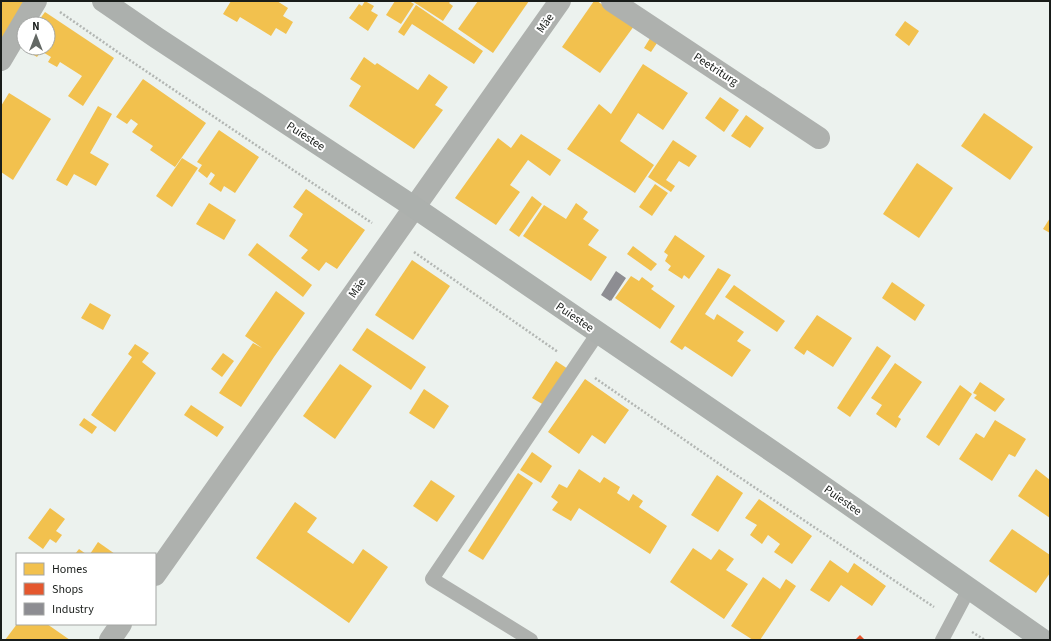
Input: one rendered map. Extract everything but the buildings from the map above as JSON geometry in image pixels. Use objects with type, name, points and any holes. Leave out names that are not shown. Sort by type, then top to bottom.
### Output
[{"type":"main road","name":"Puiestee","points":[[103,1],[414,207],[798,469],[1043,640]]},
{"type":"street","points":[[1,60],[36,1]]},
{"type":"street","name":"Mäe","points":[[156,574],[560,1]]},
{"type":"street","name":"Peetriturg","points":[[612,1],[819,138]]},
{"type":"street","points":[[110,640],[120,625]]},
{"type":"lane","points":[[531,640],[432,579],[598,333]]},
{"type":"lane","points":[[942,640],[969,589]]},
{"type":"path","points":[[58,10],[122,55],[393,237],[715,461],[985,640]]}]
